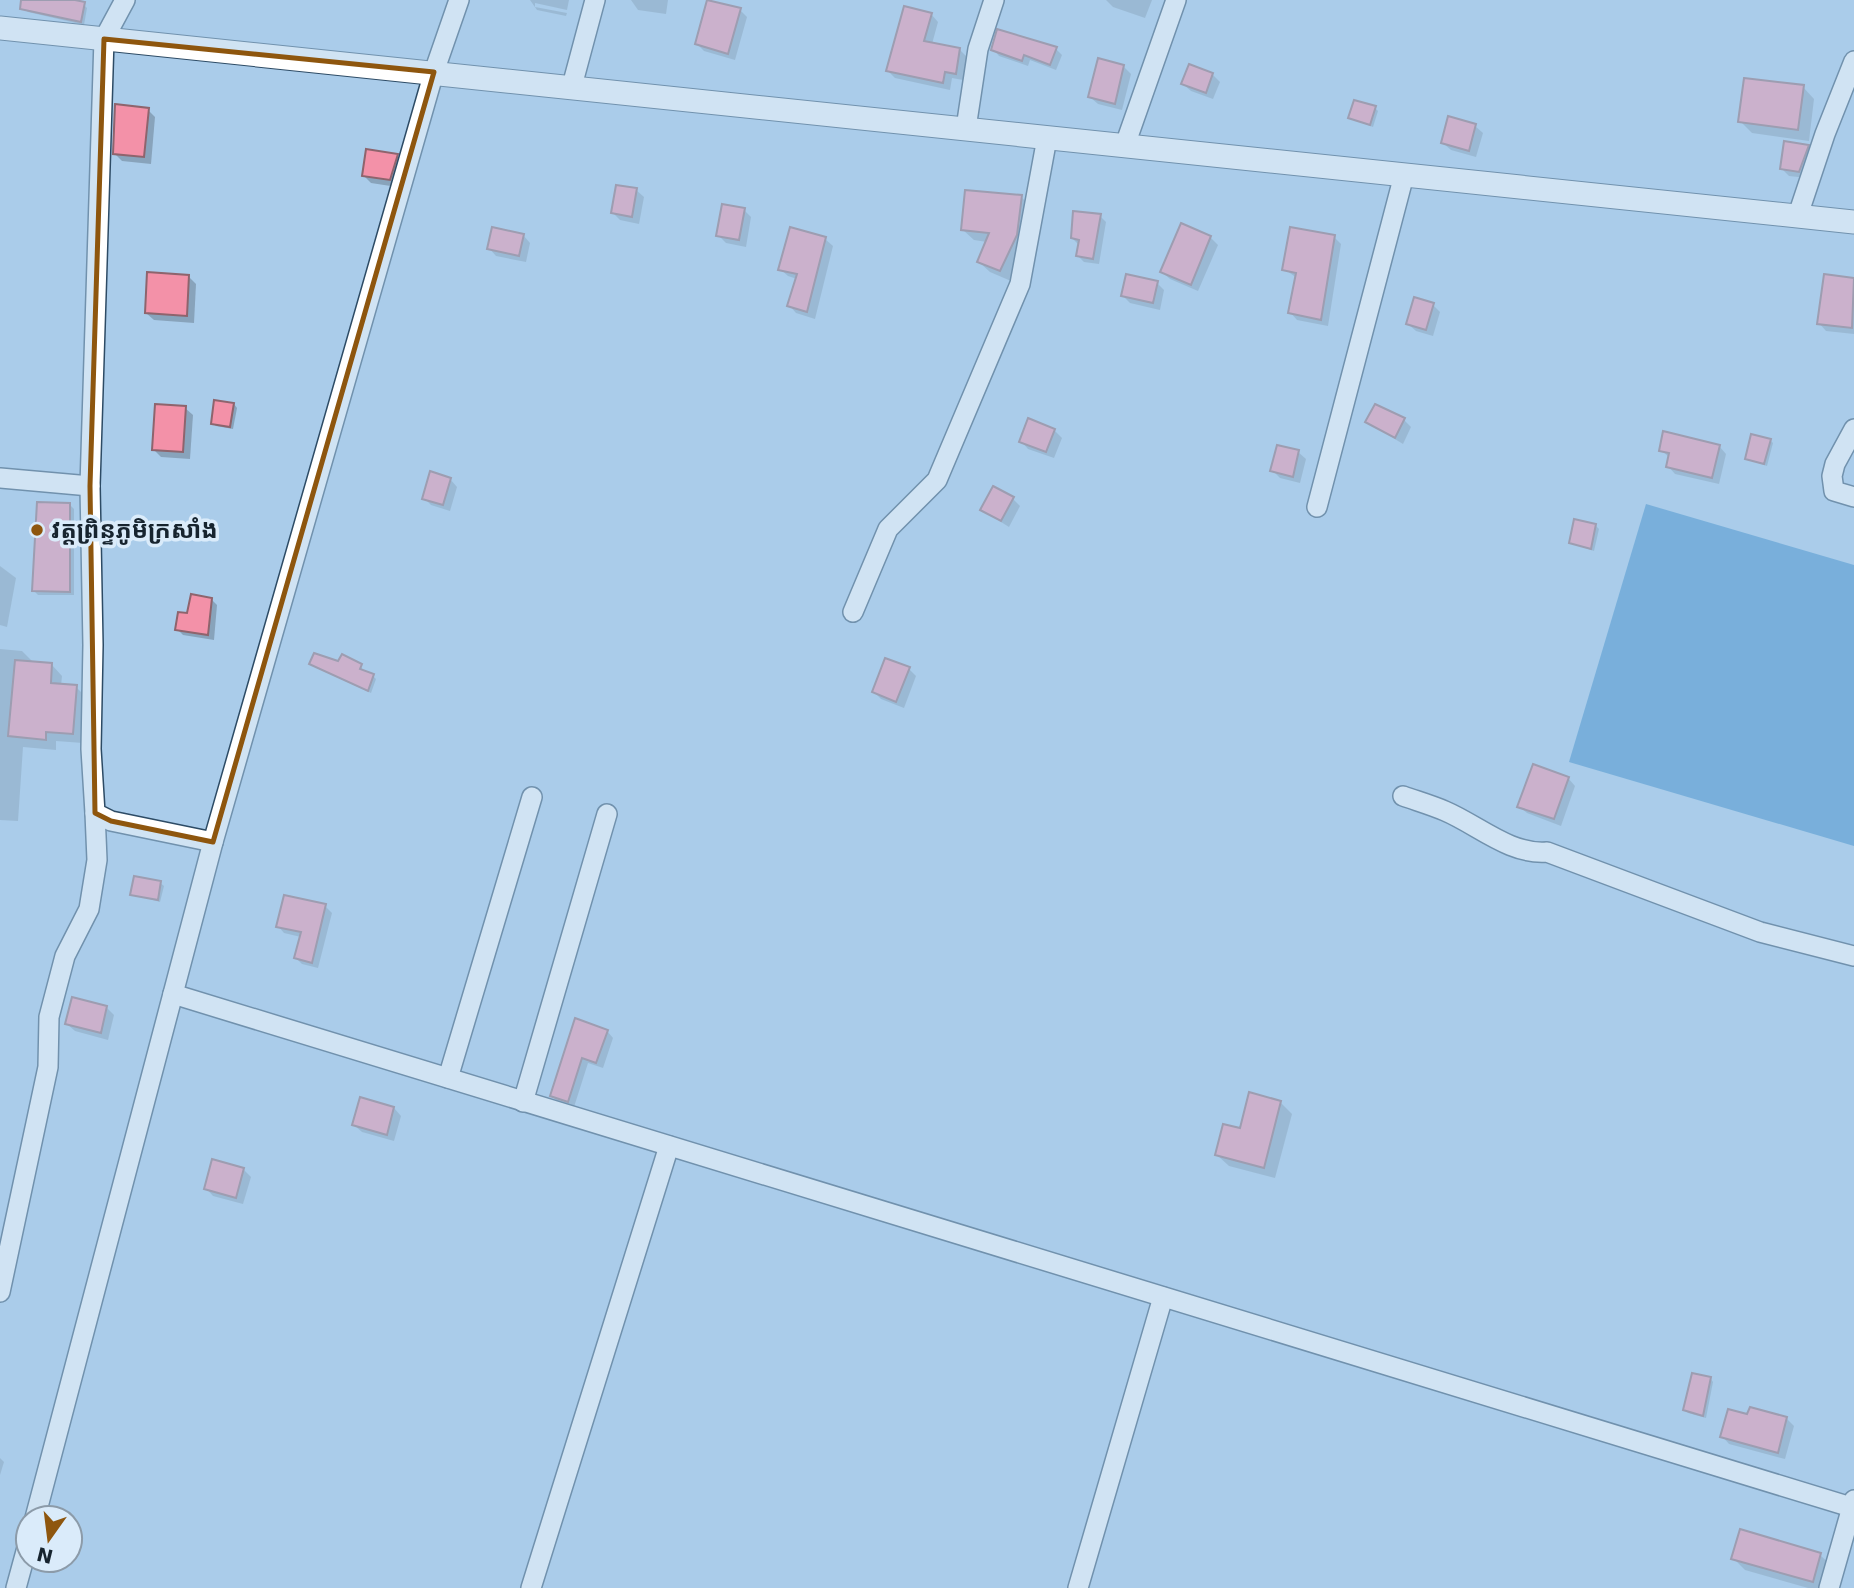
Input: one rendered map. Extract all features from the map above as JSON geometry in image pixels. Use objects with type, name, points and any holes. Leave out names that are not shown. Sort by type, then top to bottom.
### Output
[{"type":"street","points":[[0,1292],[48,1067],[49,1017],[65,956],[89,909],[97,860],[91,749],[93,645],[90,485],[104,39],[125,0]]},
{"type":"street","points":[[39,1504],[213,842],[434,72],[459,0]]},
{"type":"street","points":[[572,86],[595,0]]},
{"type":"street","points":[[966,128],[978,49],[994,0]]},
{"type":"street","points":[[1125,145],[1176,0]]},
{"type":"street","points":[[0,28],[1854,222]]},
{"type":"street","points":[[1798,215],[1825,134],[1854,61]]},
{"type":"street","points":[[853,612],[888,529],[937,480],[1020,284],[1047,138]]},
{"type":"street","points":[[1317,507],[1404,175]]},
{"type":"street","points":[[1854,429],[1832,477],[1834,491],[1854,497]]},
{"type":"street","points":[[0,478],[90,485]]},
{"type":"street","points":[[1403,796],[1445,811],[1512,846],[1532,853],[1547,852],[1760,932],[1854,956]]},
{"type":"street","points":[[449,1078],[533,797]]},
{"type":"street","points":[[96,813],[111,821],[213,842]]},
{"type":"street","points":[[523,1102],[607,814]]},
{"type":"street","points":[[173,994],[1853,1505],[1829,1588]]},
{"type":"street","points":[[530,1588],[669,1146]]},
{"type":"street","points":[[1078,1588],[1163,1297]]},
{"type":"highlighted area","points":[[104,39],[434,72],[213,842],[111,821],[95,813],[90,486]]},
{"type":"water","points":[[1646,504],[1854,565],[1854,846],[1569,762]]},
{"type":"building","points":[[21,0],[85,2],[81,22],[20,9]]},
{"type":"building","points":[[707,0],[741,8],[728,54],[695,44]]},
{"type":"building","points":[[904,6],[932,13],[924,41],[960,48],[956,74],[945,72],[943,83],[886,71]]},
{"type":"building","points":[[997,29],[1057,47],[1050,65],[1024,55],[1022,61],[991,50]]},
{"type":"building","points":[[1098,58],[1124,65],[1115,104],[1088,97]]},
{"type":"building","points":[[1189,64],[1213,73],[1206,93],[1181,84]]},
{"type":"building","points":[[1744,78],[1804,85],[1798,130],[1738,122]]},
{"type":"building","points":[[1354,100],[1376,106],[1370,125],[1348,118]]},
{"type":"building","points":[[115,104],[149,108],[144,157],[113,154]]},
{"type":"building","points":[[1448,116],[1476,124],[1469,151],[1441,143]]},
{"type":"building","points":[[1784,141],[1809,145],[1799,172],[1780,169]]},
{"type":"building","points":[[366,149],[398,154],[390,180],[362,176]]},
{"type":"building","points":[[616,185],[637,188],[632,217],[611,213]]},
{"type":"building","points":[[965,190],[1022,195],[1017,235],[1000,271],[977,262],[989,233],[961,230]]},
{"type":"building","points":[[722,204],[745,208],[739,240],[716,236]]},
{"type":"building","points":[[1073,211],[1101,214],[1093,259],[1076,256],[1079,240],[1071,238]]},
{"type":"building","points":[[1181,223],[1211,236],[1191,285],[1160,272]]},
{"type":"building","points":[[492,227],[524,234],[519,256],[487,249]]},
{"type":"building","points":[[790,227],[826,237],[807,312],[787,306],[797,274],[778,270]]},
{"type":"building","points":[[1290,227],[1335,235],[1321,320],[1288,313],[1296,273],[1282,270]]},
{"type":"building","points":[[147,272],[189,275],[187,316],[145,313]]},
{"type":"building","points":[[1126,274],[1158,281],[1153,303],[1121,296]]},
{"type":"building","points":[[1824,274],[1854,278],[1852,328],[1817,324]]},
{"type":"building","points":[[1414,297],[1434,303],[1426,330],[1406,324]]},
{"type":"building","points":[[214,400],[234,403],[230,427],[211,424]]},
{"type":"building","points":[[155,404],[186,406],[183,452],[152,450]]},
{"type":"building","points":[[1375,404],[1405,418],[1395,438],[1365,422]]},
{"type":"building","points":[[1028,418],[1055,429],[1046,452],[1019,442]]},
{"type":"building","points":[[1663,431],[1720,445],[1712,478],[1666,467],[1669,453],[1659,451]]},
{"type":"building","points":[[1751,434],[1771,439],[1764,464],[1745,459]]},
{"type":"building","points":[[1277,445],[1299,450],[1293,477],[1270,471]]},
{"type":"building","points":[[430,471],[451,478],[443,505],[422,499]]},
{"type":"building","points":[[993,486],[1014,497],[1001,521],[980,510]]},
{"type":"building","points":[[37,502],[70,503],[70,592],[32,591]]},
{"type":"building","points":[[1574,519],[1596,524],[1591,549],[1569,543]]},
{"type":"building","points":[[191,594],[212,598],[208,635],[175,630],[178,612],[187,613]]},
{"type":"building","points":[[314,653],[338,661],[342,654],[362,664],[360,669],[374,674],[368,691],[309,664]]},
{"type":"building","points":[[885,658],[910,667],[896,702],[872,692]]},
{"type":"building","points":[[15,660],[52,663],[51,683],[77,685],[73,734],[46,732],[46,740],[8,736]]},
{"type":"building","points":[[1533,764],[1569,777],[1554,819],[1517,807]]},
{"type":"building","points":[[134,876],[161,881],[158,900],[130,895]]},
{"type":"building","points":[[284,895],[326,904],[312,963],[294,958],[301,932],[276,927]]},
{"type":"building","points":[[72,997],[107,1006],[101,1033],[65,1024]]},
{"type":"building","points":[[575,1018],[608,1030],[596,1063],[582,1058],[568,1102],[550,1096]]},
{"type":"building","points":[[1249,1092],[1281,1101],[1264,1168],[1215,1155],[1223,1124],[1240,1128]]},
{"type":"building","points":[[360,1097],[394,1107],[387,1135],[352,1125]]},
{"type":"building","points":[[212,1159],[244,1168],[236,1198],[204,1189]]},
{"type":"building","points":[[1692,1373],[1711,1377],[1703,1416],[1683,1410]]},
{"type":"building","points":[[1750,1407],[1787,1417],[1778,1453],[1720,1437],[1728,1409],[1747,1414]]},
{"type":"building","points":[[1740,1529],[1821,1553],[1813,1582],[1731,1559]]},
{"type":"place","name":"វត្តព្រិន្ទភូមិក្រសាំង","points":[[37,530]]}]
